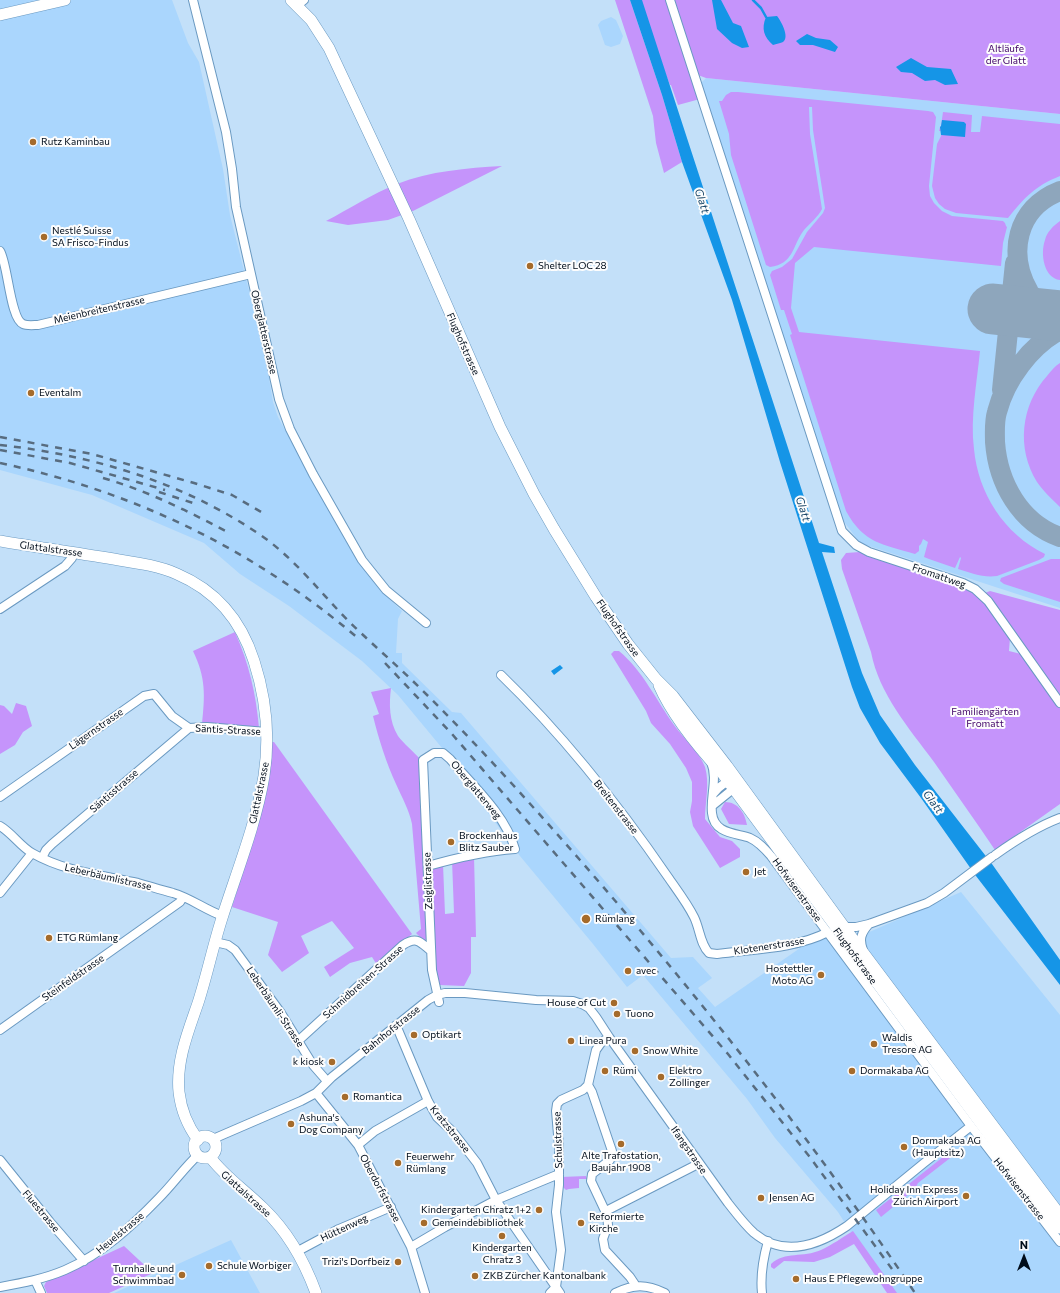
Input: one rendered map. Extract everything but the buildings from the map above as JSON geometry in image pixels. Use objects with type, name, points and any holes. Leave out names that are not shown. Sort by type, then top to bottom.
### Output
[{"type":"main road","points":[[0,15],[65,0]]},
{"type":"main road","name":"Flughofstrasse","points":[[297,2],[318,30],[338,64],[409,219],[500,427],[534,494],[566,549],[628,644],[656,679],[673,696],[732,784],[896,1012],[1060,1228]]},
{"type":"main road","name":"Glattalstrasse","points":[[0,541],[156,567],[177,573],[215,596],[242,630],[251,652],[265,705],[266,763],[260,797],[254,819],[223,916],[198,1003],[188,1030],[182,1055],[179,1074],[179,1092],[185,1120],[198,1140]]},
{"type":"main road","name":"Flughofstrasse","points":[[656,679],[667,702],[709,758],[732,784],[864,952],[995,1130],[1060,1215]]},
{"type":"main road","points":[[206,1137],[212,1139],[215,1142],[216,1149],[214,1154],[210,1157],[204,1158],[198,1155],[195,1148],[198,1140],[206,1137]]},
{"type":"main road","name":"Glattalstrasse","points":[[210,1157],[221,1172],[263,1207],[280,1226],[298,1251],[316,1293]]},
{"type":"street","name":"Oberglatterstrasse","points":[[193,0],[226,132],[232,168],[236,208],[279,399],[290,429],[313,474],[362,560],[386,590],[426,623]]},
{"type":"street","name":"Fromattweg","points":[[670,0],[842,531],[856,545],[869,552],[963,583],[975,589],[988,601],[1060,703]]},
{"type":"street","name":"Meienbreitenstrasse","points":[[0,251],[14,310],[19,320],[23,324],[38,325],[251,274]]},
{"type":"street","points":[[0,609],[65,566],[72,558],[73,552]]},
{"type":"street","name":"Breitenstrasse","points":[[501,675],[557,735],[636,832],[690,909],[699,928],[704,948],[709,953]]},
{"type":"street","name":"Lägernstrasse","points":[[0,797],[144,696],[154,694],[172,716],[189,728]]},
{"type":"street","name":"Säntis-Strasse","points":[[189,728],[207,727],[266,732]]},
{"type":"street","name":"Säntisstrasse","points":[[42,858],[46,850],[52,844],[189,728]]},
{"type":"street","name":"Oberglatterweg","points":[[423,760],[434,753],[443,753],[450,759],[494,810],[512,837],[515,849],[498,850],[455,858],[428,866]]},
{"type":"street","name":"Hofwisenstrasse","points":[[709,758],[714,772],[712,806],[713,818],[720,828],[727,832],[751,839],[761,845],[771,856],[971,1126],[1060,1242]]},
{"type":"street","name":"Zelglistrasse","points":[[423,760],[432,970],[438,998]]},
{"type":"street","points":[[713,795],[718,788],[732,784]]},
{"type":"street","points":[[712,806],[732,784]]},
{"type":"street","points":[[844,926],[856,927],[869,924],[927,903],[944,893],[1027,833],[1060,818]]},
{"type":"street","name":"Leberbäumlistrasse","points":[[1,825],[15,840],[32,853],[62,867],[79,872],[137,883],[183,897],[208,911],[223,916]]},
{"type":"street","points":[[0,893],[32,853]]},
{"type":"street","name":"Steinfeldstrasse","points":[[0,1030],[180,902],[183,897]]},
{"type":"street","points":[[864,952],[861,944],[861,937],[862,932],[869,924]]},
{"type":"street","name":"Klotenerstrasse","points":[[709,953],[717,954],[801,943],[817,938],[828,932]]},
{"type":"street","name":"Schmidbreiten-Strasse","points":[[298,1041],[403,945],[411,940],[414,940],[431,951]]},
{"type":"street","name":"Leberbäumli-Strasse","points":[[216,942],[228,945],[235,950],[281,1013],[313,1065],[327,1082]]},
{"type":"street","name":"Bahnhofstrasse","points":[[212,1139],[301,1102],[316,1093],[327,1082],[428,1000],[438,998],[445,993],[465,993],[536,1000],[573,1001],[589,1008]]},
{"type":"street","name":"Ifangstrasse","points":[[589,1008],[698,1164],[744,1222],[756,1234],[768,1241],[780,1245],[790,1247],[803,1246],[835,1234],[971,1126]]},
{"type":"street","name":"Kratzstrasse","points":[[396,1026],[428,1101],[437,1116],[454,1132],[477,1163],[496,1200],[558,1290]]},
{"type":"street","points":[[608,1037],[596,1050],[588,1086],[592,1092],[612,1151],[610,1160],[592,1174],[591,1181],[606,1211],[608,1225],[604,1238],[605,1250],[636,1286]]},
{"type":"street","name":"Schulstrasse","points":[[411,1247],[444,1227],[496,1200],[559,1174],[557,1104],[561,1100],[583,1090],[588,1086]]},
{"type":"street","name":"Oberdorfstrasse","points":[[316,1093],[358,1145],[411,1247],[425,1293]]},
{"type":"street","points":[[358,1145],[375,1131],[428,1101]]},
{"type":"street","name":"Heuelstrasse","points":[[0,1287],[36,1280],[64,1270],[84,1261],[107,1246],[129,1228],[160,1198],[198,1155]]},
{"type":"street","name":"Fluestrasse","points":[[0,1160],[50,1222],[84,1261]]},
{"type":"street","points":[[606,1211],[698,1164]]},
{"type":"street","points":[[550,1293],[558,1290],[561,1250],[556,1212],[559,1174]]},
{"type":"street","name":"Hüttenweg","points":[[298,1251],[339,1229],[391,1208]]},
{"type":"street","points":[[762,1293],[762,1264],[768,1241]]},
{"type":"street","points":[[36,1280],[41,1293]]},
{"type":"street","points":[[615,1293],[636,1286],[648,1286],[665,1293]]},
{"type":"shaded area","points":[[0,0],[172,0],[188,43],[199,62],[223,169],[230,215],[265,354],[273,402],[278,417],[345,540],[360,563],[383,593],[402,611],[398,619],[396,653],[402,653],[402,663],[452,712],[461,713],[671,958],[693,957],[712,978],[698,988],[715,1007],[816,937],[867,933],[961,892],[1060,1015],[1060,1293],[889,1293],[838,1212],[775,1138],[747,1099],[643,975],[627,987],[515,850],[507,843],[505,835],[446,759],[442,748],[398,695],[362,661],[289,606],[240,574],[204,543],[92,495],[0,470]]},
{"type":"shaded area","points":[[611,17],[616,20],[623,36],[620,44],[611,47],[605,45],[598,25],[601,21]]},
{"type":"shaded area","points":[[706,78],[1060,114],[1060,608],[860,543],[842,519],[701,83]]},
{"type":"shaded area","name":"Schule Worbiger","points":[[231,1240],[260,1293],[114,1293]]},
{"type":"green space","points":[[615,0],[630,0],[662,95],[682,162],[664,173],[656,143],[653,116]]},
{"type":"green space","name":"Altläufe der Glatt","points":[[636,0],[1060,0],[1060,114],[706,78],[695,74],[700,99],[678,105]]},
{"type":"green space","points":[[731,92],[933,112],[936,117],[929,186],[930,196],[934,203],[942,211],[952,216],[1003,221],[1007,227],[1003,243],[1001,266],[814,247],[795,263],[791,308],[799,332],[980,351],[974,400],[973,437],[981,481],[987,496],[1006,524],[1030,546],[1045,554],[1044,557],[997,576],[982,576],[958,569],[960,557],[955,568],[924,557],[928,542],[923,539],[919,546],[919,551],[915,554],[875,541],[860,530],[853,522],[846,511],[790,335],[792,334],[784,310],[781,310],[770,275],[772,271],[782,267],[792,259],[807,232],[823,213],[825,208],[813,130],[812,107],[809,107],[810,134],[822,209],[804,230],[788,258],[778,265],[770,267],[766,265],[731,155],[729,134],[719,101],[722,101],[726,95]]},
{"type":"green space","points":[[943,112],[972,115],[971,132],[980,132],[982,116],[1060,124],[1060,176],[1037,188],[1008,218],[956,213],[945,209],[935,198],[932,186],[937,144],[941,136],[941,131],[939,131]]},
{"type":"green space","points":[[502,166],[413,211],[388,220],[348,225],[326,221],[379,192],[397,184],[422,176],[449,171]]},
{"type":"green space","points":[[1060,221],[1060,280],[1050,275],[1043,258],[1043,252],[1047,234]]},
{"type":"green space","points":[[1060,363],[1060,507],[1037,482],[1030,469],[1024,441],[1024,427],[1027,413],[1038,387]]},
{"type":"green space","name":"Familiengärten Fromatt","points":[[860,552],[966,588],[981,598],[1010,638],[1009,651],[1025,655],[1060,706],[1060,804],[995,850],[896,710],[881,682],[842,569],[841,560],[846,553]]},
{"type":"green space","points":[[1051,559],[1060,559],[1060,602],[1004,584],[1000,581],[1001,578]]},
{"type":"green space","points":[[990,591],[1060,610],[1060,695],[1058,696],[985,593]]},
{"type":"green space","points":[[235,632],[251,679],[259,728],[202,724],[204,687],[193,651]]},
{"type":"green space","points":[[614,651],[619,651],[635,667],[674,725],[695,750],[705,767],[707,793],[705,819],[720,837],[732,841],[740,849],[740,857],[720,868],[693,826],[690,812],[692,801],[692,782],[686,768],[670,744],[651,723],[646,711],[611,654]]},
{"type":"green space","points":[[391,688],[390,712],[395,730],[400,739],[420,759],[427,944],[416,933],[421,929],[411,819],[392,776],[373,716],[379,714],[371,692]]},
{"type":"green space","points":[[16,703],[26,706],[32,726],[23,732],[15,745],[0,754],[0,705],[4,706],[12,714]]},
{"type":"green space","points":[[271,742],[274,742],[412,934],[377,965],[372,957],[350,963],[330,977],[324,967],[354,948],[332,921],[301,936],[309,953],[282,972],[268,955],[278,922],[232,907],[257,826]]},
{"type":"green space","points":[[725,802],[734,804],[743,812],[747,825],[729,824],[721,809]]},
{"type":"green space","points":[[474,856],[476,937],[471,937],[471,973],[464,986],[439,985],[434,970],[431,875],[435,866],[443,864],[445,914],[454,913],[452,860]]},
{"type":"green space","points":[[955,1150],[954,1155],[918,1183],[915,1189],[881,1217],[876,1210],[943,1157]]},
{"type":"green space","points":[[586,1176],[587,1179],[579,1179],[579,1188],[566,1190],[560,1184],[561,1177]]},
{"type":"green space","points":[[853,1231],[897,1293],[887,1293],[854,1244],[830,1257],[814,1262],[784,1261],[774,1269],[771,1267],[771,1264],[782,1257],[808,1254],[821,1250]]},
{"type":"green space","points":[[124,1246],[153,1273],[109,1293],[47,1293],[44,1286],[46,1282]]},
{"type":"water","name":"Glatt","points":[[630,0],[642,0],[819,543],[834,547],[835,553],[822,552],[862,673],[880,715],[915,765],[992,864],[1060,960],[1060,985],[976,876],[880,743],[860,708],[780,462],[732,300],[682,162],[662,95]]},
{"type":"water","points":[[712,0],[721,0],[733,23],[741,26],[749,47],[742,48],[732,43],[717,29]]},
{"type":"water","points":[[777,16],[783,25],[786,37],[783,42],[773,45],[767,39],[764,32],[764,21],[766,17]]},
{"type":"water","points":[[807,34],[816,38],[830,40],[838,47],[835,52],[813,45],[800,45],[796,41]]},
{"type":"water","points":[[911,58],[927,67],[951,69],[958,84],[945,85],[935,80],[925,81],[912,73],[901,72],[896,67]]},
{"type":"water","points":[[942,120],[964,122],[966,124],[965,137],[941,135],[940,127]]},
{"type":"water","points":[[560,665],[563,668],[554,675],[551,671]]},
{"type":"waterway","points":[[753,0],[761,8],[766,17]]},
{"type":"taxiway","points":[[1060,191],[1045,199],[1025,220],[1020,234],[1018,248],[1018,263],[1022,277],[1029,292],[1042,307],[1050,313],[1060,316]]},
{"type":"taxiway","points":[[1002,390],[1015,263]]},
{"type":"taxiway","points":[[1060,330],[1029,354],[1013,376],[1001,400],[995,424],[997,457],[1006,486],[1014,500],[1033,522],[1046,531],[1060,537]]},
{"type":"runway","points":[[993,309],[1060,316]]},
{"type":"railway","points":[[0,437],[92,454],[194,483],[232,495],[263,513]]},
{"type":"railway","points":[[0,445],[68,456],[102,464],[167,486],[230,516],[259,534],[287,556],[348,621],[442,710],[483,752],[561,838],[625,912],[669,964],[796,1126],[876,1236],[915,1293]]},
{"type":"railway","points":[[0,450],[70,463],[165,490]]},
{"type":"railway","points":[[0,463],[50,475],[98,490],[145,508],[190,528],[234,551],[277,578],[319,607],[359,639]]},
{"type":"railway","points":[[103,478],[136,489],[231,534]]},
{"type":"railway","points":[[159,492],[193,503]]},
{"type":"railway","points":[[385,663],[452,734],[728,1054],[809,1156],[892,1269]]},
{"type":"place","name":"Rutz Kaminbau","points":[[33,142]]},
{"type":"place","name":"Nestlé Suisse SA Frisco-Findus","points":[[44,237]]},
{"type":"place","name":"Shelter LOC 28","points":[[530,266]]},
{"type":"place","name":"Eventalm","points":[[31,393]]},
{"type":"place","name":"Brockenhaus Blitz Sauber","points":[[451,842]]},
{"type":"place","name":"Jet","points":[[746,872]]},
{"type":"place","name":"Rümlang","points":[[586,919]]},
{"type":"place","name":"ETG Rümlang","points":[[49,938]]},
{"type":"place","name":"avec","points":[[628,971]]},
{"type":"place","name":"Hostettler Moto AG","points":[[821,975]]},
{"type":"place","name":"House of Cut","points":[[614,1003]]},
{"type":"place","name":"Tuono","points":[[617,1014]]},
{"type":"place","name":"Optikart","points":[[414,1035]]},
{"type":"place","name":"Linea Pura","points":[[571,1041]]},
{"type":"place","name":"Waldis Tresore AG","points":[[874,1044]]},
{"type":"place","name":"Snow White","points":[[635,1051]]},
{"type":"place","name":"k kiosk","points":[[332,1062]]},
{"type":"place","name":"Rümi","points":[[605,1071]]},
{"type":"place","name":"Dormakaba AG","points":[[852,1071]]},
{"type":"place","name":"Elektro Zollinger","points":[[661,1077]]},
{"type":"place","name":"Romantica","points":[[345,1097]]},
{"type":"place","name":"Ashuna's Dog Company","points":[[291,1124]]},
{"type":"place","name":"Alte Trafostation, Baujahr 1908","points":[[621,1144]]},
{"type":"place","name":"Dormakaba AG (Hauptsitz)","points":[[904,1147]]},
{"type":"place","name":"Feuerwehr Rümlang","points":[[398,1163]]},
{"type":"place","name":"Holiday Inn Express Zürich Airport","points":[[966,1196]]},
{"type":"place","name":"Jensen AG","points":[[761,1198]]},
{"type":"place","name":"Kindergarten Chratz 1+2","points":[[539,1210]]},
{"type":"place","name":"Gemeindebibliothek","points":[[424,1223]]},
{"type":"place","name":"Reformierte Kirche","points":[[581,1223]]},
{"type":"place","name":"Kindergarten Chratz 3","points":[[502,1236]]},
{"type":"place","name":"Trizi's Dorfbeiz","points":[[398,1262]]},
{"type":"place","name":"Schule Worbiger","points":[[209,1266]]},
{"type":"place","name":"Turnhalle und Schwimmbad","points":[[182,1275]]},
{"type":"place","name":"ZKB Zürcher Kantonalbank","points":[[475,1276]]},
{"type":"place","name":"Haus E Pflegewohngruppe","points":[[796,1279]]}]
